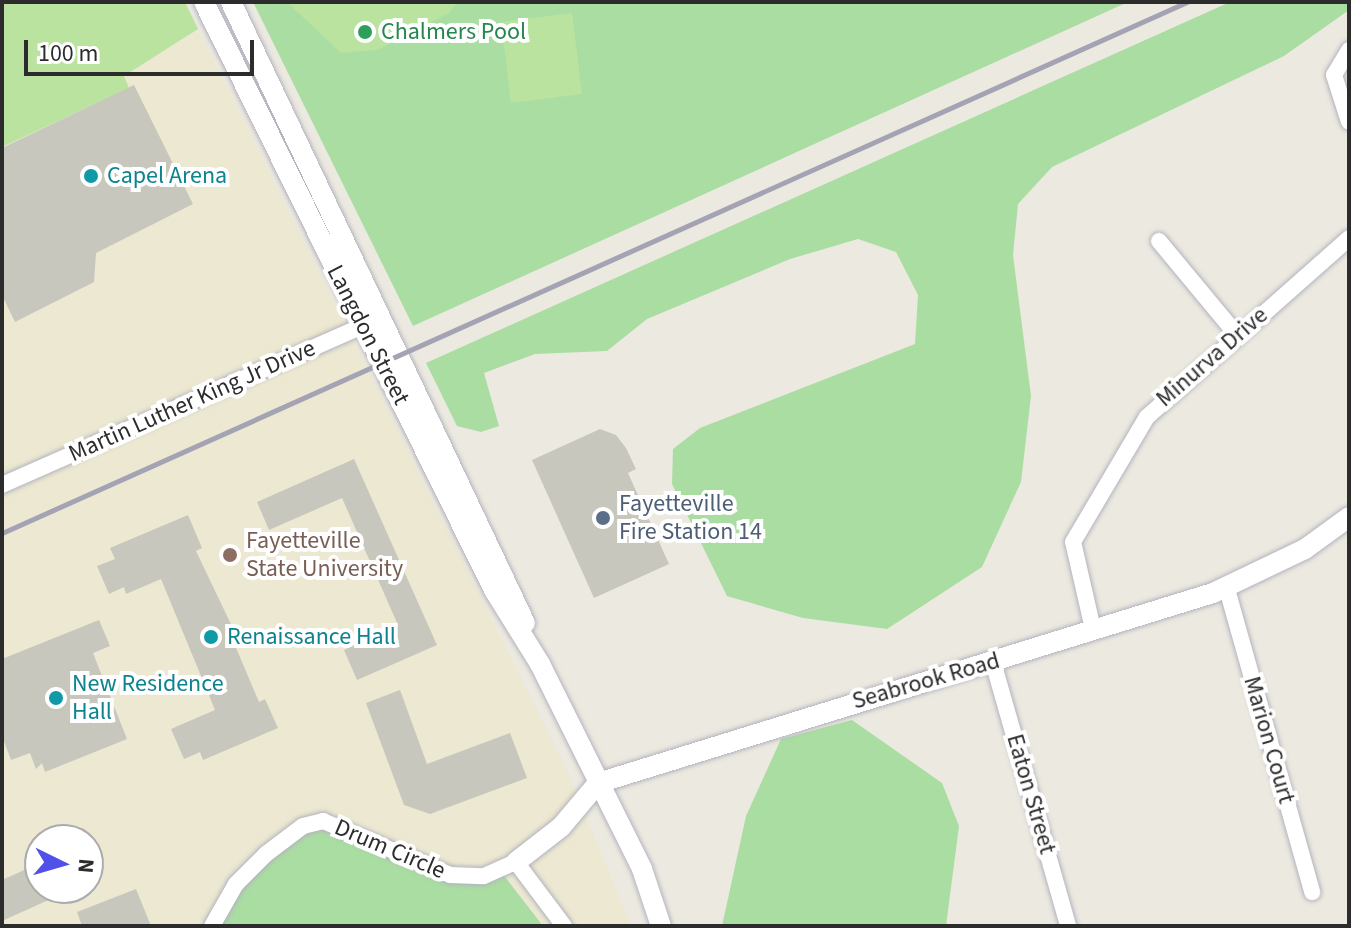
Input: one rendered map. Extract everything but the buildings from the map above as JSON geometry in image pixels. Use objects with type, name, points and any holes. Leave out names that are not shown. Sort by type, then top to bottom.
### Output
[{"type":"street","name":"Langdon Street","points":[[204,2],[494,590],[540,664],[642,869],[661,926]]},
{"type":"street","name":"Langdon Street","points":[[231,2],[511,583],[540,664]]},
{"type":"street","points":[[1349,50],[1334,75],[1349,122]]},
{"type":"street","name":"Minurva Drive","points":[[1093,629],[1074,563],[1076,532],[1120,470],[1147,417],[1349,238]]},
{"type":"street","points":[[1159,241],[1237,335]]},
{"type":"street","name":"Martin Luther King Jr Drive","points":[[2,485],[382,317]]},
{"type":"street","name":"Seabrook Road","points":[[598,783],[1227,589],[1305,549],[1349,517]]},
{"type":"street","name":"Marion Court","points":[[1227,589],[1312,892]]},
{"type":"street","name":"Eaton Street","points":[[993,662],[1068,926]]},
{"type":"street","points":[[564,926],[516,862],[561,827],[598,783]]},
{"type":"street","name":"Drum Circle","points":[[212,926],[230,893],[266,854],[303,826],[323,821],[450,875],[484,876],[516,862]]},
{"type":"shaded area","name":"Fayetteville State University","points":[[2,2],[185,2],[566,769],[631,926],[2,926]]},
{"type":"green space","points":[[2,2],[185,2],[198,29],[124,76],[129,88],[2,147]]},
{"type":"green space","points":[[253,2],[1128,2],[413,326]]},
{"type":"green space","name":"Chalmers Pool","points":[[287,2],[458,2],[449,13],[377,50],[341,53]]},
{"type":"green space","points":[[1230,2],[1349,2],[1349,10],[1284,56],[1052,167],[1018,204],[1013,255],[1031,396],[1021,482],[982,567],[887,629],[803,618],[727,596],[672,484],[673,449],[700,428],[915,344],[918,295],[896,252],[858,239],[790,259],[647,319],[607,351],[535,354],[484,373],[499,426],[481,432],[457,426],[426,363]]},
{"type":"green space","points":[[572,13],[582,94],[511,103],[501,22]]},
{"type":"green space","points":[[852,720],[942,783],[959,826],[946,926],[722,926],[746,816],[781,739]]},
{"type":"green space","points":[[323,821],[450,875],[499,869],[543,926],[212,926],[236,884]]},
{"type":"railway","points":[[2,533],[1187,2]]},
{"type":"place","name":"Chalmers Pool","points":[[365,32]]},
{"type":"place","name":"Capel Arena","points":[[91,176]]},
{"type":"place","name":"Fayetteville Fire Station 14","points":[[603,518]]},
{"type":"place","name":"Fayetteville State University","points":[[230,555]]},
{"type":"place","name":"Renaissance Hall","points":[[211,637]]},
{"type":"place","name":"New Residence Hall","points":[[56,698]]}]
